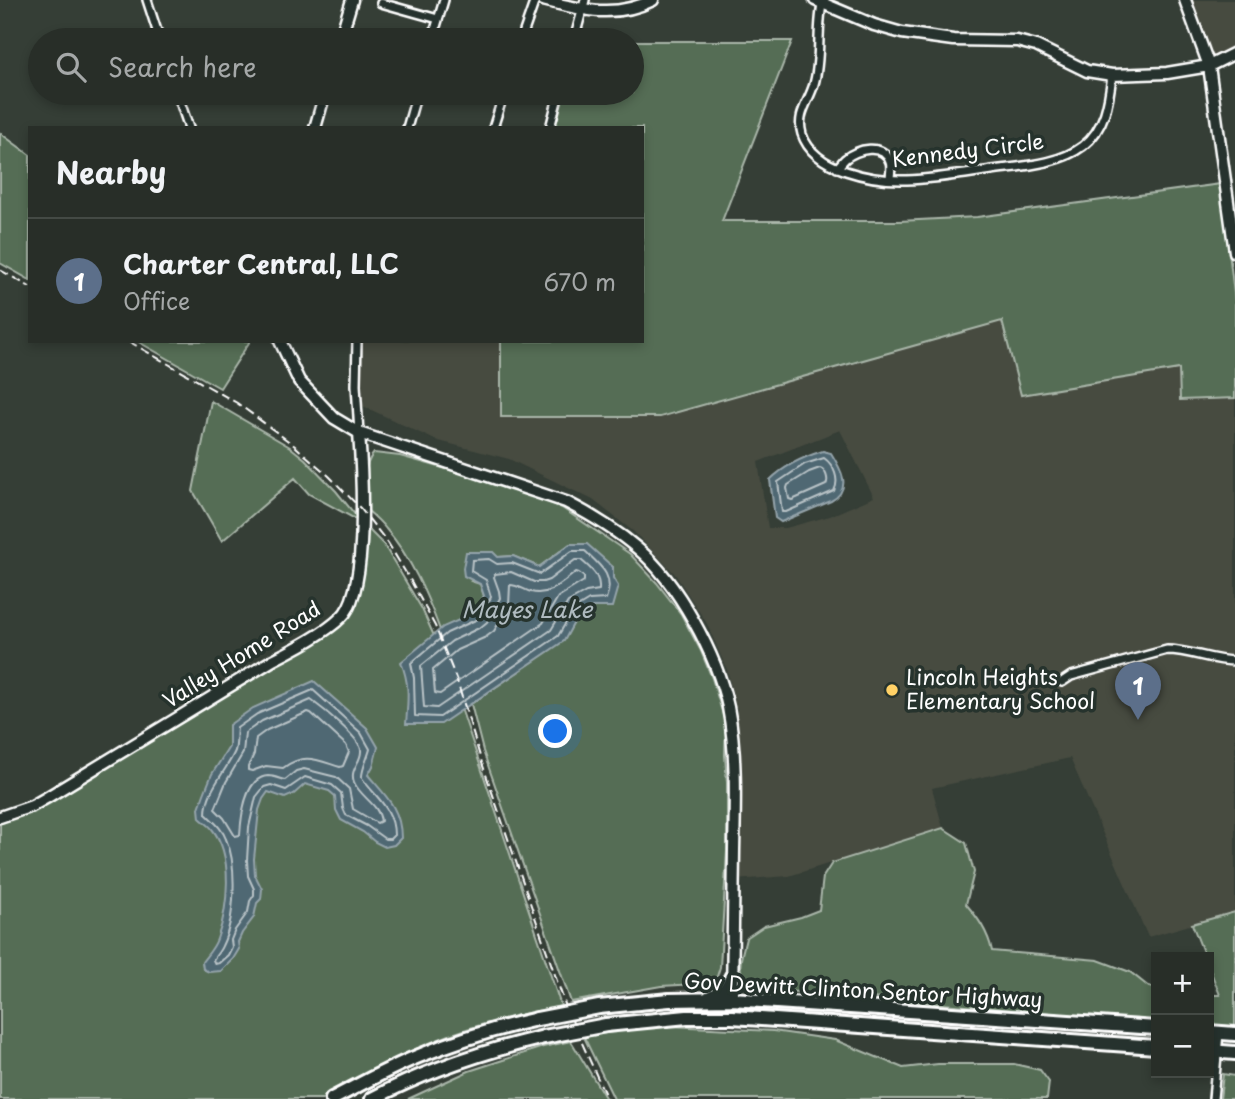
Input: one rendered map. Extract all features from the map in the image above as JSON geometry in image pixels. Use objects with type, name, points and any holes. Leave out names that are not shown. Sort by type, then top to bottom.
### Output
[{"type":"highway","points":[[706,999],[725,989],[732,976]]},
{"type":"highway","points":[[710,1017],[726,1009],[732,999],[738,1009],[754,1019]]},
{"type":"highway","name":"Gov Dewitt Clinton Sentor Highway","points":[[332,1099],[420,1055],[497,1028],[599,1007],[669,1000],[732,999],[1151,1028]]},
{"type":"highway","name":"Gov Dewitt Clinton Sentor Highway","points":[[372,1099],[423,1075],[499,1047],[606,1026],[674,1018],[754,1019],[1151,1047]]},
{"type":"highway","points":[[1214,1032],[1235,1034]]},
{"type":"highway","points":[[1214,1052],[1235,1054]]},
{"type":"street","points":[[147,0],[156,28]]},
{"type":"street","points":[[344,28],[352,0]]},
{"type":"street","points":[[435,28],[444,0]]},
{"type":"street","points":[[526,28],[534,0]]},
{"type":"street","points":[[542,0],[584,5],[604,12],[623,10],[653,0]]},
{"type":"street","points":[[1185,0],[1209,66],[1235,252]]},
{"type":"street","points":[[820,1],[874,25],[902,33],[953,40],[1017,41],[1036,46],[1087,71],[1112,75],[1167,73],[1209,66],[1235,53]]},
{"type":"street","name":"Kennedy Circle","points":[[820,1],[818,67],[814,86],[800,117],[802,134],[809,148],[822,160],[837,168],[867,176],[907,180],[1034,164],[1063,157],[1083,146],[1099,129],[1110,101],[1112,75]]},
{"type":"street","points":[[380,3],[438,19]]},
{"type":"street","points":[[577,28],[584,5]]},
{"type":"street","points":[[181,105],[188,126]]},
{"type":"street","points":[[316,126],[322,105]]},
{"type":"street","points":[[408,126],[414,105]]},
{"type":"street","points":[[494,126],[500,105]]},
{"type":"street","points":[[551,126],[556,105]]},
{"type":"street","points":[[837,168],[845,159],[859,151],[881,150],[886,153],[891,163],[890,179]]},
{"type":"street","points":[[281,343],[299,381],[334,418],[359,433],[527,488],[590,514],[638,548],[661,572],[685,606],[712,654],[728,707],[735,771],[732,999]]},
{"type":"street","points":[[357,343],[359,433]]},
{"type":"street","name":"Valley Home Road","points":[[0,817],[46,798],[290,651],[341,617],[355,592],[359,561],[362,487],[359,433]]},
{"type":"street","points":[[1062,682],[1071,676],[1167,650],[1235,661]]},
{"type":"street","points":[[1213,1078],[1213,1099]]},
{"type":"shaded area","points":[[1185,0],[1235,0],[1235,53],[1209,66]]},
{"type":"shaded area","points":[[1003,321],[1021,394],[1179,369],[1180,400],[1235,398],[1235,912],[1148,937],[1070,758],[932,788],[943,828],[789,876],[734,880],[737,709],[727,670],[707,624],[675,574],[634,532],[593,500],[509,459],[435,440],[363,406],[360,343],[501,343],[501,416]],"holes":[[[840,430],[874,497],[830,516],[786,528],[768,528],[758,462]]]},
{"type":"green space","points":[[644,41],[792,41],[722,221],[899,221],[977,217],[1221,184],[1235,302],[1235,398],[1180,400],[1179,369],[1021,395],[1002,321],[660,417],[501,417],[501,343],[644,343],[644,126],[551,126],[556,105],[644,105]]},
{"type":"green space","points":[[0,133],[28,154],[28,279],[0,263]]},
{"type":"green space","points":[[141,343],[249,343],[220,388]]},
{"type":"green space","points":[[211,401],[290,447],[305,459],[361,522],[309,494],[295,478],[222,541],[193,491]]},
{"type":"green space","points":[[374,453],[400,456],[522,490],[562,508],[630,554],[681,614],[712,678],[726,725],[727,851],[720,967],[715,983],[661,986],[571,1002],[483,751],[471,704],[563,641],[578,615],[592,607],[613,578],[613,567],[570,544],[539,567],[513,556],[498,557],[471,581],[480,584],[484,596],[475,613],[440,630],[411,564],[382,524],[367,510],[366,472]]},
{"type":"green space","points":[[361,522],[384,545],[422,609],[443,656],[561,1006],[502,1019],[429,1043],[322,1099],[0,1099],[0,817],[326,628],[350,605]]},
{"type":"green space","points":[[943,828],[966,843],[974,872],[966,904],[982,926],[992,951],[1098,960],[1130,972],[1151,987],[1151,1022],[747,986],[741,968],[746,938],[764,926],[819,910],[823,877],[832,863]]},
{"type":"green space","points":[[1235,912],[1235,1027],[1214,1026],[1214,995],[1220,995],[1214,980],[1214,952],[1203,952],[1192,924]]},
{"type":"green space","points":[[670,1026],[773,1031],[835,1040],[903,1068],[938,1064],[1014,1064],[1040,1070],[1049,1082],[1047,1099],[614,1099],[584,1037]]},
{"type":"green space","points":[[571,1041],[606,1099],[408,1099],[469,1071],[543,1047]]},
{"type":"green space","points":[[1223,1074],[1235,1076],[1235,1099],[1220,1099]]},
{"type":"water","points":[[823,451],[831,453],[838,466],[843,478],[842,491],[831,501],[781,522],[775,518],[770,480],[795,462]]},
{"type":"water","name":"Mayes Lake","points":[[570,544],[587,544],[613,567],[613,578],[618,586],[612,607],[592,607],[578,615],[564,641],[441,724],[406,724],[407,685],[401,662],[443,627],[475,613],[484,596],[480,584],[464,576],[466,552],[493,552],[498,557],[513,556],[539,567]]},
{"type":"water","points":[[314,681],[367,728],[378,747],[368,775],[395,811],[401,838],[394,845],[385,847],[341,820],[336,810],[335,796],[329,791],[305,784],[285,798],[268,792],[259,810],[254,859],[255,875],[262,889],[261,899],[257,903],[254,917],[242,933],[238,942],[239,949],[233,959],[221,971],[209,972],[203,969],[202,962],[214,945],[221,927],[227,882],[224,853],[219,840],[200,818],[199,808],[204,794],[212,774],[229,747],[229,725],[253,708]]},
{"type":"railway","points":[[0,270],[28,286]]},
{"type":"railway","points":[[132,343],[237,403],[295,446],[361,509],[388,543],[435,626],[457,681],[482,763],[566,1007],[607,1099]]},
{"type":"place","name":"Lincoln Heights Elementary School","points":[[892,690]]},
{"type":"place","name":"Charter Central, LLC","points":[[1138,720]]}]
